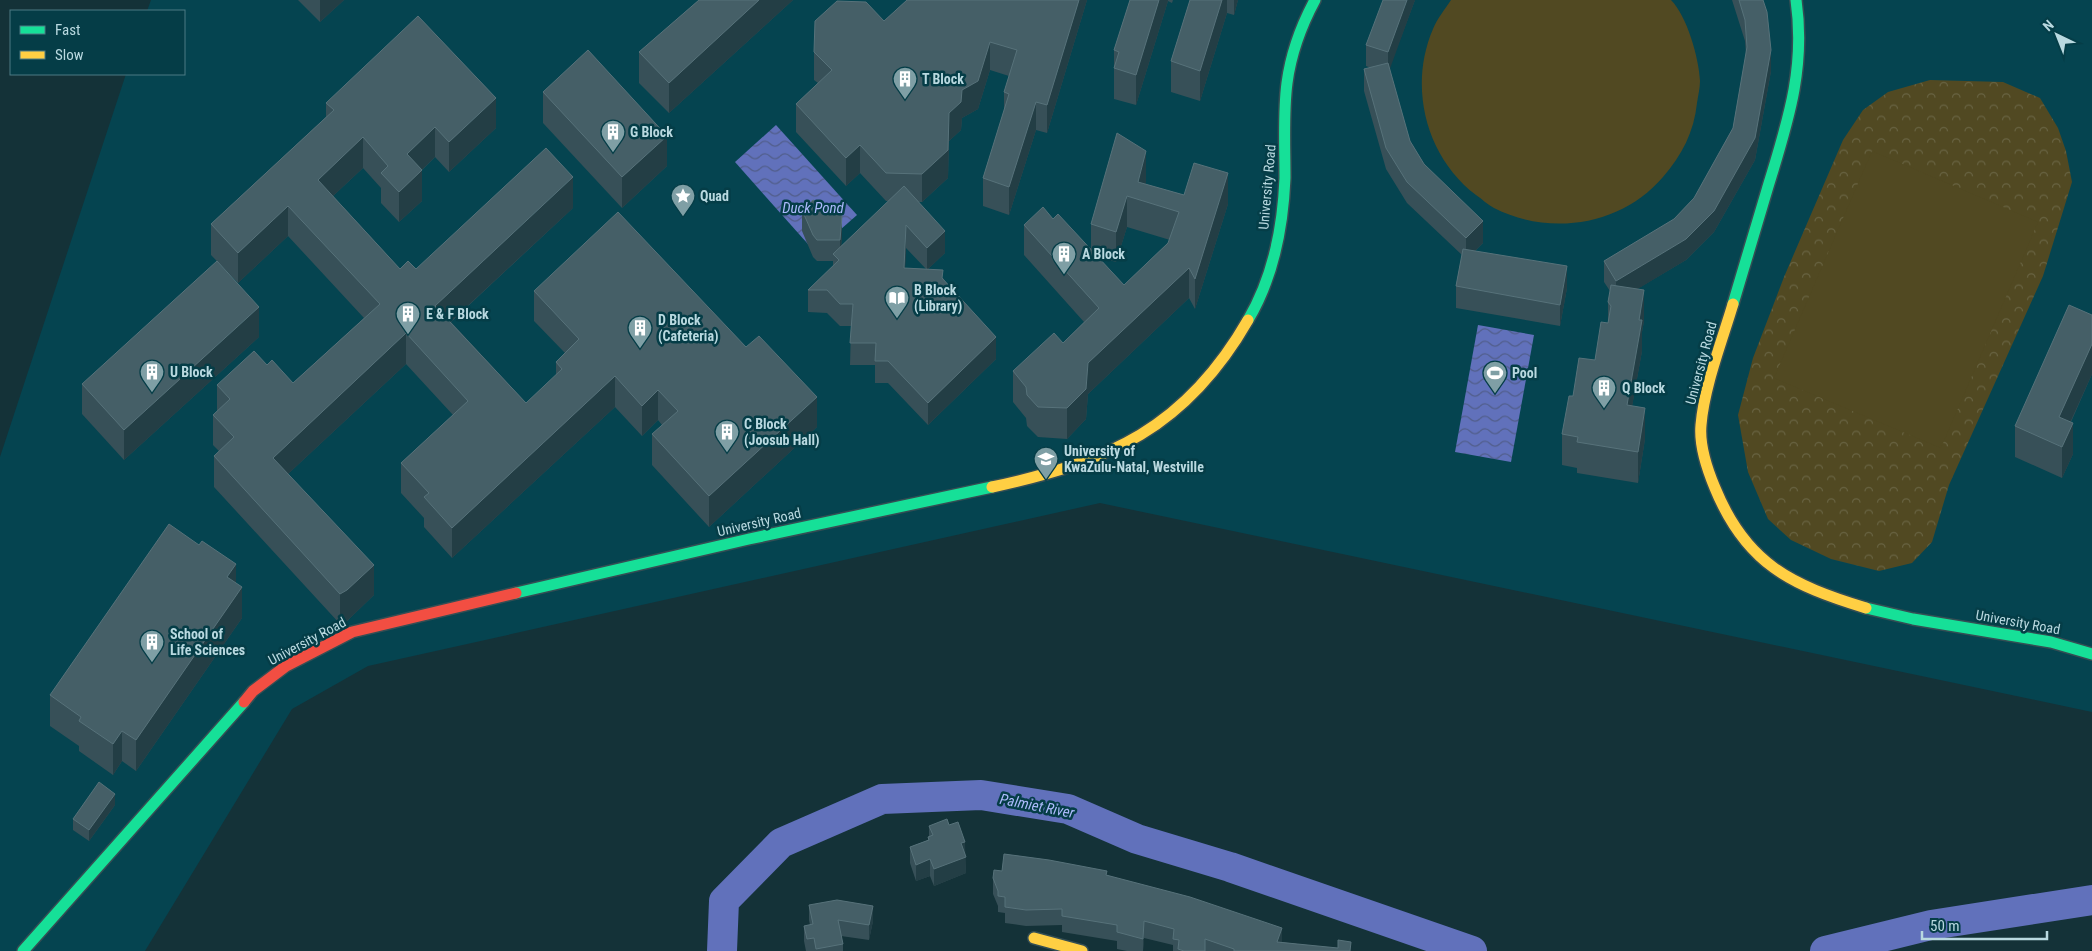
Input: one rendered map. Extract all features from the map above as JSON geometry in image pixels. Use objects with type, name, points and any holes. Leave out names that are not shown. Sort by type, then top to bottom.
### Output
[{"type":"street","name":"University Road","points":[[23,951],[253,691],[286,666],[352,632],[807,526],[1044,476],[1082,465],[1137,438],[1166,418],[1196,391],[1233,346],[1250,318],[1268,274],[1282,217],[1286,91],[1296,43],[1315,0]]},
{"type":"street","name":"University Road","points":[[1796,0],[1800,25],[1799,71],[1780,144],[1704,404],[1701,433],[1708,470],[1716,494],[1734,527],[1751,549],[1795,582],[1828,598],[1918,619],[2063,645],[2092,654]]},
{"type":"street","points":[[1034,938],[1082,951]]},
{"type":"shaded area","name":"University of KwaZulu-Natal, Westville","points":[[151,0],[2092,0],[2092,712],[1100,503],[368,666],[292,709],[145,951],[0,951],[0,457],[126,75],[185,75],[185,10],[147,10]]},
{"type":"green space","points":[[1451,0],[1671,0],[1682,16],[1691,38],[1700,81],[1690,133],[1670,169],[1646,193],[1627,206],[1607,216],[1562,224],[1516,217],[1494,208],[1476,195],[1459,179],[1445,161],[1434,141],[1426,120],[1422,97],[1422,74],[1426,51],[1435,25]]},
{"type":"green space","points":[[1930,80],[2003,82],[2040,98],[2058,128],[2066,151],[2072,182],[2043,276],[1949,485],[1932,542],[1912,563],[1879,571],[1831,559],[1791,540],[1768,519],[1748,472],[1738,415],[1753,358],[1784,277],[1843,140],[1863,110],[1888,92]]},
{"type":"green space","points":[[1872,151],[2038,222],[1941,448],[1774,378]]},
{"type":"water","name":"Duck Pond","points":[[776,125],[857,215],[815,252],[735,162]]},
{"type":"water","name":"Pool","points":[[1478,325],[1534,335],[1511,462],[1455,452]]},
{"type":"building","points":[[699,0],[759,0],[669,83],[639,52]]},
{"type":"building","name":"T Block","points":[[907,0],[1079,0],[1047,105],[1036,102],[1009,187],[983,178],[1009,94],[1004,92],[1017,50],[990,42],[978,81],[962,90],[961,102],[949,113],[948,150],[922,174],[886,173],[860,145],[846,158],[796,104],[832,70],[814,52],[815,21],[837,1],[866,2],[884,21]]},
{"type":"building","points":[[1130,0],[1159,0],[1136,75],[1114,68],[1119,52],[1114,50]]},
{"type":"building","points":[[1190,0],[1222,0],[1200,71],[1171,61]]},
{"type":"building","points":[[1383,0],[1407,0],[1388,52],[1366,45]]},
{"type":"building","points":[[1739,0],[1763,0],[1767,12],[1771,50],[1755,138],[1714,211],[1686,239],[1616,281],[1604,261],[1674,219],[1694,198],[1733,128],[1747,47],[1745,20]]},
{"type":"building","points":[[418,16],[496,98],[449,142],[435,127],[407,154],[422,170],[399,192],[381,173],[388,166],[363,137],[318,180],[400,269],[408,261],[416,269],[546,148],[573,177],[435,306],[526,403],[562,369],[556,362],[579,339],[534,291],[618,212],[746,347],[759,336],[817,397],[709,496],[652,434],[678,411],[658,390],[642,406],[615,376],[452,528],[424,497],[429,493],[401,463],[468,401],[406,333],[273,458],[374,565],[340,594],[214,456],[234,437],[213,415],[230,399],[217,385],[254,351],[267,365],[272,360],[293,383],[380,304],[288,206],[238,253],[211,224],[334,110],[326,103]]},
{"type":"building","points":[[588,50],[667,136],[622,177],[543,92]]},
{"type":"building","points":[[1388,63],[1410,141],[1424,164],[1483,221],[1466,238],[1407,182],[1386,148],[1364,69]]},
{"type":"building","points":[[1117,133],[1146,151],[1138,182],[1184,195],[1194,163],[1228,173],[1195,279],[1189,268],[1088,363],[1086,389],[1067,408],[1038,407],[1027,395],[1026,387],[1013,371],[1054,333],[1063,343],[1099,308],[1024,225],[1043,207],[1053,219],[1058,214],[1124,285],[1168,243],[1179,212],[1127,196],[1116,232],[1091,224]]},
{"type":"building","name":"B Block (Library)","points":[[904,186],[945,231],[927,248],[906,225],[904,268],[943,270],[942,278],[996,337],[928,403],[888,361],[875,361],[876,343],[850,343],[853,304],[840,304],[827,290],[808,290],[839,260],[833,254]]},
{"type":"building","points":[[813,200],[837,210],[842,216],[840,240],[817,240],[813,235],[802,210]]},
{"type":"building","points":[[1463,249],[1567,266],[1560,305],[1456,286]]},
{"type":"building","points":[[217,261],[259,307],[124,430],[82,384]]},
{"type":"building","name":"Q Block","points":[[1611,285],[1644,290],[1639,320],[1642,320],[1627,405],[1645,408],[1638,452],[1577,442],[1578,437],[1562,434],[1569,396],[1573,396],[1579,358],[1595,360],[1601,322],[1608,323],[1611,306],[1608,302]]},
{"type":"building","points":[[2069,305],[2092,315],[2092,344],[2059,417],[2073,423],[2062,447],[2015,426]]},
{"type":"building","name":"School of Life Sciences","points":[[169,524],[199,545],[202,541],[236,564],[227,577],[242,587],[136,740],[122,731],[113,744],[79,721],[81,717],[50,695]]},
{"type":"building","points":[[99,782],[115,794],[89,830],[73,819]]},
{"type":"building","points":[[947,819],[949,825],[958,822],[965,842],[961,843],[966,857],[934,869],[930,859],[916,865],[910,847],[929,840],[928,837],[933,835],[929,826]]},
{"type":"building","points":[[1004,854],[1107,871],[1106,875],[1190,897],[1282,928],[1277,942],[1338,948],[1338,940],[1351,942],[1350,951],[1234,951],[1234,949],[1205,939],[1205,951],[1184,951],[1178,949],[1179,940],[1173,939],[1174,929],[1144,921],[1143,939],[1117,932],[1117,925],[1062,916],[1062,909],[1026,910],[1005,907],[1005,897],[998,896],[993,878],[994,870],[1002,871]]},
{"type":"building","points":[[837,900],[873,906],[869,925],[838,920],[843,944],[816,949],[814,938],[807,939],[804,926],[813,924],[809,905]]},
{"type":"waterway","name":"Palmiet River","points":[[722,951],[724,901],[781,843],[882,799],[981,795],[1068,809],[1137,839],[1230,867],[1472,951]]},
{"type":"waterway","name":"Palmiet River","points":[[1825,951],[1931,925],[2092,900]]},
{"type":"traffic: fast","points":[[1248,320],[1264,287],[1279,233],[1285,178],[1287,83],[1297,40],[1315,0]]},
{"type":"traffic: fast","points":[[1733,304],[1788,119],[1793,96],[1798,50],[1796,0]]},
{"type":"traffic: fast","points":[[516,593],[749,539],[992,487]]},
{"type":"traffic: fast","points":[[1866,608],[1913,619],[2051,642],[2092,654]]},
{"type":"traffic: fast","points":[[23,951],[244,702]]},
{"type":"traffic: slow","points":[[1733,304],[1706,395],[1701,425],[1702,449],[1715,488],[1727,514],[1741,536],[1774,568],[1793,580],[1815,590],[1866,608]]},
{"type":"traffic: slow","points":[[992,487],[1073,466],[1108,452],[1141,435],[1171,414],[1198,388],[1224,357],[1248,320]]},
{"type":"traffic: slow","points":[[1034,938],[1082,951]]},
{"type":"traffic: jam","points":[[244,702],[253,691],[286,666],[352,632],[516,593]]},
{"type":"place","name":"T Block","points":[[905,100]]},
{"type":"place","name":"G Block","points":[[613,153]]},
{"type":"place","name":"Quad","points":[[683,217]]},
{"type":"place","name":"A Block","points":[[1064,275]]},
{"type":"place","name":"B Block (Library)","points":[[897,319]]},
{"type":"place","name":"E & F Block","points":[[408,335]]},
{"type":"place","name":"D Block (Cafeteria)","points":[[640,349]]},
{"type":"place","name":"U Block","points":[[152,393]]},
{"type":"place","name":"Pool","points":[[1495,394]]},
{"type":"place","name":"Q Block","points":[[1604,409]]},
{"type":"place","name":"C Block (Joosub Hall)","points":[[727,453]]},
{"type":"place","name":"University of KwaZulu-Natal, Westville","points":[[1046,480]]},
{"type":"place","name":"School of Life Sciences","points":[[152,663]]}]
